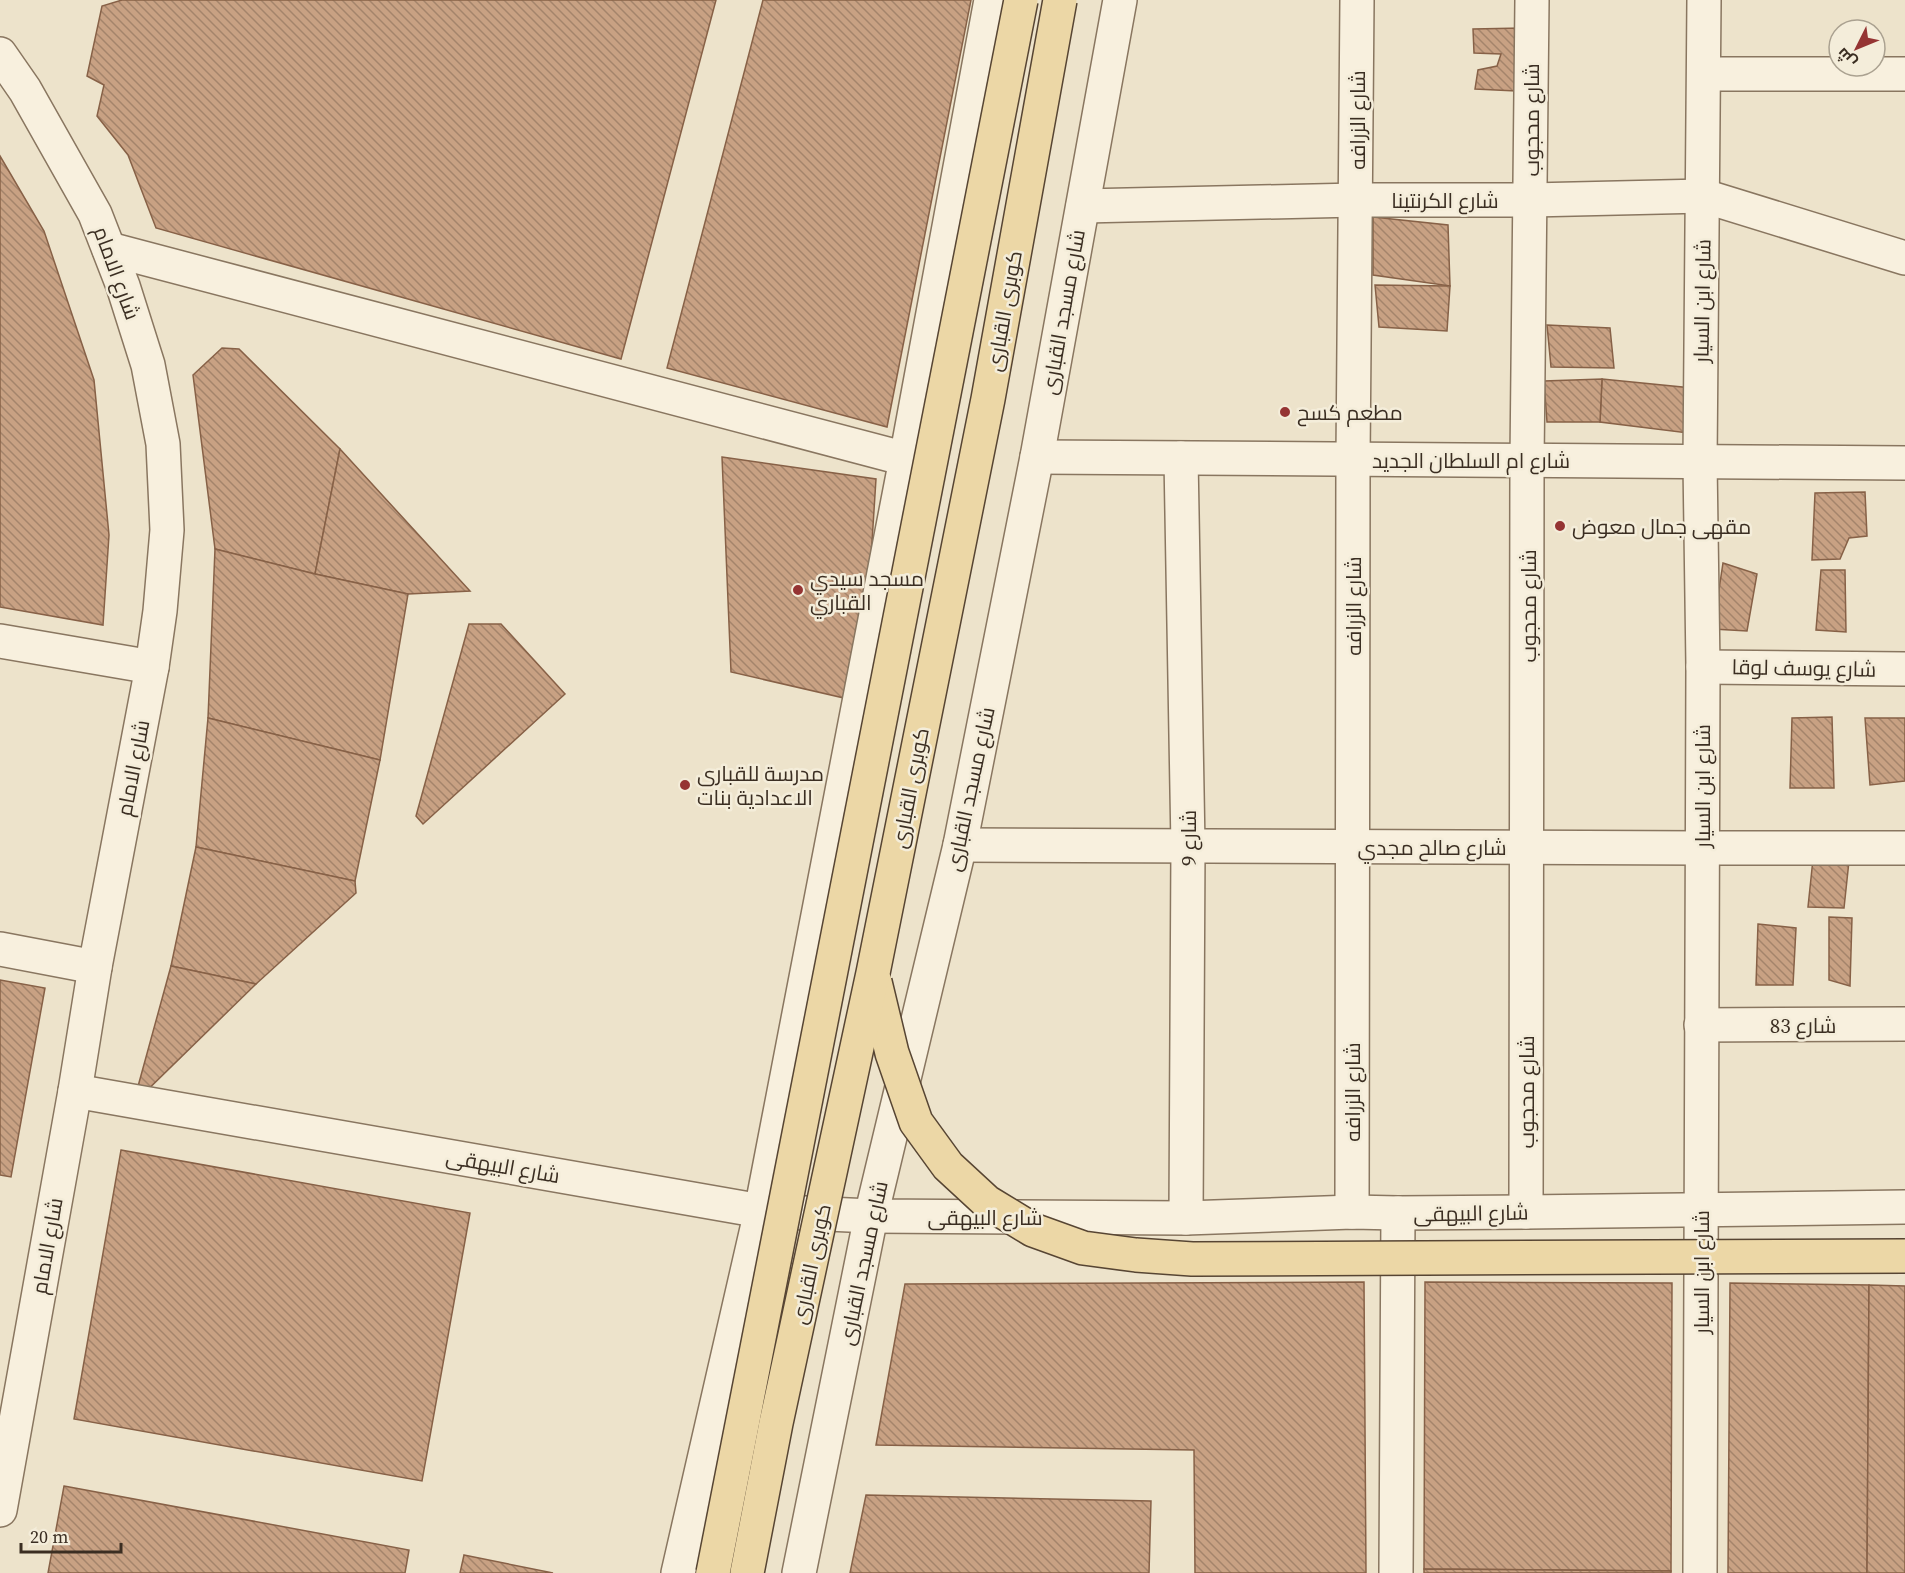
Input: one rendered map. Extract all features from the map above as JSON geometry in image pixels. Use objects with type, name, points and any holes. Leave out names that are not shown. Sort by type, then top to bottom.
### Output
[{"type":"main road","name":"كوبرى القبارى","points":[[713,1573],[1021,0]]},
{"type":"main road","name":"كوبرى القبارى","points":[[747,1573],[776,1424],[873,973],[988,399],[1060,0]]},
{"type":"main road","points":[[873,973],[892,1053],[916,1122],[948,1166],[987,1202],[1033,1230],[1083,1248],[1136,1255],[1192,1258],[1905,1256]]},
{"type":"street","points":[[678,1573],[761,1211],[992,0]]},
{"type":"street","name":"شارع مسجد القبارى","points":[[799,1573],[871,1216],[960,845],[1036,457],[1120,0]]},
{"type":"street","name":"شارع الزرافه","points":[[1352,1212],[1353,459],[1357,0]]},
{"type":"street","name":"شارع محجوب","points":[[1526,1212],[1527,461],[1532,0]]},
{"type":"street","name":"شارع ابن السيار","points":[[1700,1573],[1703,667],[1700,462],[1704,0]]},
{"type":"street","name":"شارع الامام","points":[[0,54],[25,90],[95,214],[123,286],[148,365],[164,444],[167,530],[160,611],[152,667],[95,967],[0,1510]]},
{"type":"street","points":[[1704,74],[1905,74]]},
{"type":"street","name":"شارع الكرنتينا","points":[[1083,206],[1704,196],[1905,258]]},
{"type":"street","points":[[109,249],[906,459]]},
{"type":"street","name":"شارع ام السلطان الجديد","points":[[1036,457],[1905,463]]},
{"type":"street","name":"شارع 9","points":[[1181,458],[1188,846],[1186,1218]]},
{"type":"street","points":[[0,640],[152,667]]},
{"type":"street","name":"شارع يوسف لوقا","points":[[1703,667],[1905,669]]},
{"type":"street","name":"شارع صالح مجدي","points":[[960,845],[1905,848]]},
{"type":"street","points":[[0,949],[95,967]]},
{"type":"street","name":"شارع 83","points":[[1701,1025],[1905,1024]]},
{"type":"street","name":"شارع البيهقى","points":[[75,1091],[761,1211],[871,1216],[1186,1218],[1352,1212],[1398,1214],[1905,1207]]},
{"type":"street","points":[[1396,1573],[1398,1214]]},
{"type":"building","points":[[122,0],[716,0],[621,359],[156,228],[128,155],[97,116],[104,85],[87,76],[102,6]]},
{"type":"building","points":[[763,0],[971,0],[887,427],[667,368]]},
{"type":"building","points":[[1522,28],[1516,91],[1475,89],[1478,70],[1497,66],[1501,54],[1474,53],[1473,29]]},
{"type":"building","points":[[0,156],[44,231],[94,380],[109,535],[103,625],[0,607]]},
{"type":"building","points":[[1373,217],[1448,225],[1450,286],[1373,275]]},
{"type":"building","points":[[1375,285],[1450,286],[1447,331],[1379,327]]},
{"type":"building","points":[[1547,325],[1610,328],[1614,368],[1551,367]]},
{"type":"building","points":[[222,348],[239,349],[340,449],[315,574],[215,549],[193,375]]},
{"type":"building","points":[[1602,379],[1692,388],[1688,433],[1600,422]]},
{"type":"building","points":[[1602,379],[1600,422],[1547,422],[1544,381]]},
{"type":"building","points":[[340,449],[470,591],[408,594],[315,574]]},
{"type":"building","name":"مسجد سيدي القباري","points":[[722,457],[876,479],[866,636],[857,701],[731,672]]},
{"type":"building","points":[[1865,492],[1867,536],[1849,538],[1840,559],[1812,560],[1815,493]]},
{"type":"building","points":[[215,549],[408,594],[380,760],[208,718]]},
{"type":"building","points":[[1723,563],[1757,574],[1747,631],[1713,629]]},
{"type":"building","points":[[1821,570],[1845,570],[1846,632],[1816,630]]},
{"type":"building","points":[[469,624],[501,624],[565,694],[423,824],[416,816]]},
{"type":"building","points":[[1832,717],[1834,788],[1790,788],[1792,718]]},
{"type":"building","points":[[208,718],[380,760],[355,881],[196,847]]},
{"type":"building","points":[[1865,718],[1905,718],[1905,781],[1870,785]]},
{"type":"building","points":[[196,847],[355,881],[356,893],[256,984],[171,966]]},
{"type":"building","points":[[1813,859],[1849,861],[1844,908],[1808,907]]},
{"type":"building","points":[[1829,917],[1852,918],[1850,986],[1829,980]]},
{"type":"building","points":[[1758,924],[1796,928],[1793,985],[1756,985]]},
{"type":"building","points":[[171,966],[256,984],[135,1102],[137,1090]]},
{"type":"building","points":[[0,980],[45,988],[11,1177],[0,1175]]},
{"type":"building","points":[[121,1150],[470,1213],[422,1481],[74,1419]]},
{"type":"building","points":[[1364,1282],[1366,1573],[1195,1573],[1194,1450],[876,1445],[905,1284]]},
{"type":"building","points":[[1425,1282],[1672,1283],[1671,1571],[1424,1569]]},
{"type":"building","points":[[1730,1283],[1869,1285],[1867,1573],[1728,1573]]},
{"type":"building","points":[[1869,1285],[1905,1286],[1905,1573],[1867,1573]]},
{"type":"building","points":[[64,1486],[409,1550],[405,1573],[48,1573]]},
{"type":"building","points":[[866,1495],[1151,1501],[1149,1573],[850,1573]]},
{"type":"building","points":[[464,1555],[553,1573],[460,1573]]},
{"type":"building","points":[[1424,1569],[1671,1571],[1671,1573],[1424,1573]]},
{"type":"place","name":"مطعم كسح","points":[[1285,412]]},
{"type":"place","name":"مقهى جمال معوض","points":[[1560,526]]},
{"type":"place","name":"مسجد سيدي القباري","points":[[798,590]]},
{"type":"place","name":"مدرسة للقبارى الاعدادية بنات","points":[[685,785]]}]
